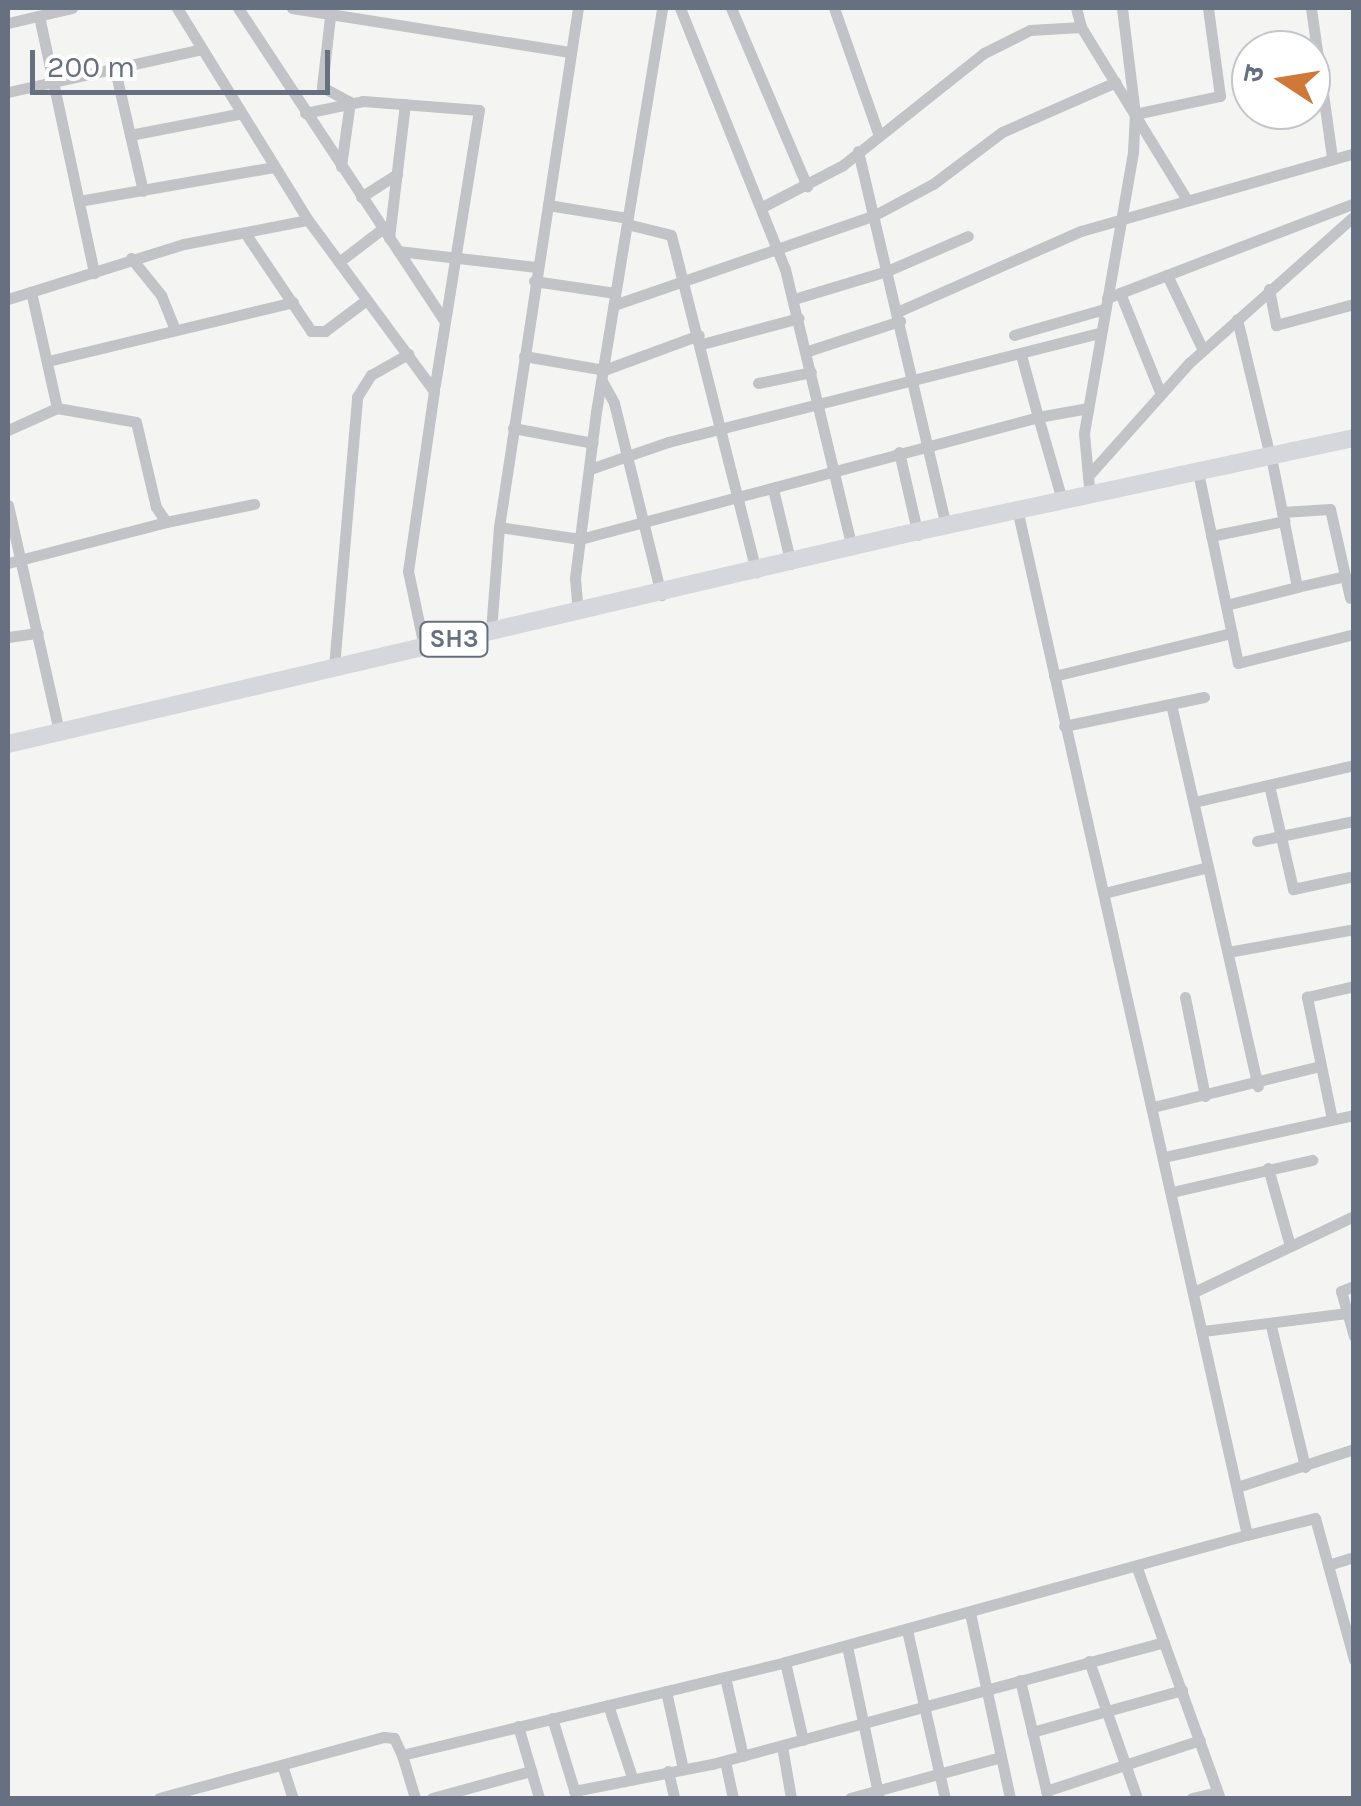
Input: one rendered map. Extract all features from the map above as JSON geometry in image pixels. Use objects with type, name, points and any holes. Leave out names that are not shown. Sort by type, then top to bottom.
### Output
[{"type":"main road","name":"SH3","points":[[8,744],[491,630],[661,595],[912,532],[1018,513],[1198,472],[1354,428]]},
{"type":"main road","name":"SH3","points":[[912,532],[944,518],[1060,493],[1089,481],[1354,438]]},
{"type":"street","points":[[8,23],[72,8]]},
{"type":"street","points":[[177,8],[198,50],[308,220],[434,391]]},
{"type":"street","points":[[238,8],[445,322]]},
{"type":"street","points":[[292,8],[330,10],[570,52]]},
{"type":"street","points":[[491,630],[499,526],[578,8]]},
{"type":"street","points":[[578,613],[580,539],[593,443],[662,8]]},
{"type":"street","points":[[680,8],[779,250],[808,351],[852,548]]},
{"type":"street","points":[[731,8],[807,186]]},
{"type":"street","points":[[834,8],[878,133]]},
{"type":"street","points":[[1076,8],[1081,27],[1187,200]]},
{"type":"street","points":[[1089,481],[1088,408],[1122,220],[1135,114],[1122,8]]},
{"type":"street","points":[[1135,114],[1220,96],[1208,8]]},
{"type":"street","points":[[1312,8],[1332,158]]},
{"type":"street","points":[[330,10],[322,87],[350,102]]},
{"type":"street","points":[[39,16],[94,273]]},
{"type":"street","points":[[764,206],[807,186],[1011,38],[1081,27]]},
{"type":"street","points":[[8,92],[198,50]]},
{"type":"street","points":[[115,70],[144,191]]},
{"type":"street","points":[[398,251],[455,256],[535,274],[614,299],[779,250],[874,216],[934,184],[1002,132],[1116,82]]},
{"type":"street","points":[[305,113],[350,102],[478,110],[408,570],[424,646]]},
{"type":"street","points":[[341,166],[350,102]]},
{"type":"street","points":[[339,262],[386,234],[406,104]]},
{"type":"street","points":[[130,135],[238,114]]},
{"type":"street","points":[[858,151],[944,518]]},
{"type":"street","points":[[808,351],[898,317],[1080,231],[1354,153]]},
{"type":"street","points":[[79,201],[274,166]]},
{"type":"street","points":[[361,197],[397,174]]},
{"type":"street","points":[[1014,335],[1106,303],[1120,293],[1167,274],[1354,203]]},
{"type":"street","points":[[548,205],[668,231],[723,428],[756,572]]},
{"type":"street","points":[[1089,481],[1160,392],[1269,289],[1354,216]]},
{"type":"street","points":[[8,299],[130,258],[308,220]]},
{"type":"street","points":[[245,233],[318,333],[365,302]]},
{"type":"street","points":[[794,300],[888,271],[968,236]]},
{"type":"street","points":[[130,258],[161,295],[174,327]]},
{"type":"street","points":[[1167,274],[1203,350]]},
{"type":"street","points":[[1269,289],[1276,324],[1354,304]]},
{"type":"street","points":[[31,292],[57,408]]},
{"type":"street","points":[[1120,293],[1160,392]]},
{"type":"street","points":[[48,361],[174,327],[293,302]]},
{"type":"street","points":[[524,356],[603,375],[700,339],[799,318]]},
{"type":"street","points":[[1236,319],[1270,452],[1297,587]]},
{"type":"street","points":[[590,469],[723,428],[915,384],[1100,333]]},
{"type":"street","points":[[334,667],[358,397],[370,375],[408,354]]},
{"type":"street","points":[[1021,354],[1060,493]]},
{"type":"street","points":[[758,383],[811,372]]},
{"type":"street","points":[[603,375],[628,456],[661,595]]},
{"type":"street","points":[[8,430],[57,408],[136,422],[156,507],[166,522]]},
{"type":"street","points":[[499,526],[580,539],[642,519],[834,474],[928,444],[1088,408]]},
{"type":"street","points":[[513,428],[593,443]]},
{"type":"street","points":[[899,452],[912,532]]},
{"type":"street","points":[[1198,472],[1238,662],[1354,634]]},
{"type":"street","points":[[773,489],[791,564]]},
{"type":"street","points":[[8,563],[166,522],[254,504]]},
{"type":"street","points":[[8,505],[59,732]]},
{"type":"street","points":[[1211,536],[1330,509],[1350,598]]},
{"type":"street","points":[[1018,513],[1247,1534]]},
{"type":"street","points":[[1226,605],[1345,576]]},
{"type":"street","points":[[8,637],[38,633]]},
{"type":"street","points":[[1054,676],[1232,633]]},
{"type":"street","points":[[1064,726],[1204,697]]},
{"type":"street","points":[[1171,704],[1258,1086]]},
{"type":"street","points":[[1194,802],[1354,765]]},
{"type":"street","points":[[1269,784],[1293,889],[1354,876]]},
{"type":"street","points":[[1257,842],[1354,821]]},
{"type":"street","points":[[1104,893],[1208,867]]},
{"type":"street","points":[[1228,952],[1354,929]]},
{"type":"street","points":[[1332,1120],[1307,997],[1354,986]]},
{"type":"street","points":[[1185,997],[1205,1096]]},
{"type":"street","points":[[1153,1107],[1258,1086],[1320,1066]]},
{"type":"street","points":[[1164,1157],[1354,1114]]},
{"type":"street","points":[[1172,1192],[1312,1160]]},
{"type":"street","points":[[1268,1168],[1290,1246]]},
{"type":"street","points":[[1194,1292],[1354,1216]]},
{"type":"street","points":[[1354,1286],[1341,1291],[1354,1336]]},
{"type":"street","points":[[1203,1331],[1271,1326],[1347,1314]]},
{"type":"street","points":[[1271,1326],[1305,1467]]},
{"type":"street","points":[[1237,1487],[1354,1449]]},
{"type":"street","points":[[402,1755],[847,1646],[1315,1518],[1349,1623],[1354,1660]]},
{"type":"street","points":[[1328,1565],[1354,1558]]},
{"type":"street","points":[[1136,1568],[1218,1795],[1192,1798]]},
{"type":"street","points":[[970,1614],[1010,1798]]},
{"type":"street","points":[[906,1630],[945,1798]]},
{"type":"street","points":[[552,1718],[576,1795],[632,1778],[725,1761],[1164,1642]]},
{"type":"street","points":[[847,1646],[878,1794]]},
{"type":"street","points":[[1089,1661],[1137,1798]]},
{"type":"street","points":[[784,1662],[802,1740]]},
{"type":"street","points":[[724,1677],[743,1756]]},
{"type":"street","points":[[1020,1680],[1047,1795],[1200,1740]]},
{"type":"street","points":[[1032,1732],[1182,1690]]},
{"type":"street","points":[[666,1691],[684,1769]]},
{"type":"street","points":[[608,1705],[632,1778]]},
{"type":"street","points":[[518,1726],[539,1798]]},
{"type":"street","points":[[160,1798],[384,1736],[394,1738],[415,1798]]},
{"type":"street","points":[[782,1746],[791,1798]]},
{"type":"street","points":[[850,1798],[878,1794],[1001,1757]]},
{"type":"street","points":[[725,1761],[733,1798]]},
{"type":"street","points":[[282,1764],[293,1798]]},
{"type":"street","points":[[432,1798],[531,1771]]},
{"type":"street","points":[[668,1772],[674,1798]]},
{"type":"street","points":[[615,1782],[620,1798]]}]
